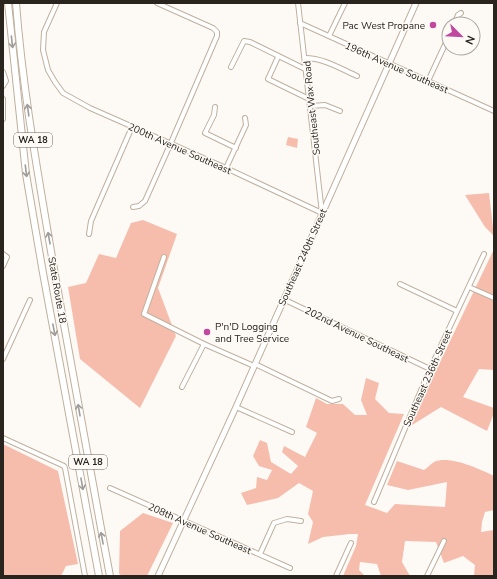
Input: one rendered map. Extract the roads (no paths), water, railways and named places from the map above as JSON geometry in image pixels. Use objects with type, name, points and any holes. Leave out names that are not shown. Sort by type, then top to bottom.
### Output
[{"type":"highway","name":"State Route 18","points":[[8,3],[26,174],[40,259],[99,576]]},
{"type":"highway","name":"State Route 18","points":[[16,3],[26,96],[40,188],[110,576]]},
{"type":"main road","name":"Southeast 240th Street","points":[[158,576],[236,407],[416,3]]},
{"type":"street","name":"200th Avenue Southeast","points":[[57,3],[44,32],[44,50],[48,70],[64,93],[90,108],[132,128],[226,168],[322,213]]},
{"type":"street","points":[[133,207],[139,206],[145,201],[217,36],[217,32],[213,28],[157,3]]},
{"type":"street","name":"Southeast Wax Road","points":[[298,3],[307,70],[322,213]]},
{"type":"street","points":[[330,36],[345,3]]},
{"type":"street","points":[[458,16],[461,13]]},
{"type":"street","name":"196th Avenue Southeast","points":[[300,23],[494,111]]},
{"type":"street","points":[[231,67],[244,41],[250,42],[307,70]]},
{"type":"street","points":[[428,81],[441,53]]},
{"type":"street","points":[[278,57],[268,79],[309,98]]},
{"type":"street","points":[[305,58],[321,60],[357,76]]},
{"type":"street","points":[[3,72],[6,81],[3,86]]},
{"type":"street","points":[[3,99],[3,118]]},
{"type":"street","points":[[311,106],[329,106],[340,111]]},
{"type":"street","points":[[215,107],[214,115],[205,133],[236,148]]},
{"type":"street","points":[[226,168],[246,125],[245,118]]},
{"type":"street","points":[[89,234],[91,221],[132,128]]},
{"type":"street","points":[[3,254],[8,257],[3,266]]},
{"type":"street","name":"Southeast 236th Street","points":[[374,502],[430,369],[484,254]]},
{"type":"street","points":[[164,257],[144,314],[204,344],[332,401],[339,399]]},
{"type":"street","points":[[400,284],[457,311]]},
{"type":"street","points":[[469,286],[494,298]]},
{"type":"street","name":"202nd Avenue Southeast","points":[[283,299],[430,369]]},
{"type":"street","points":[[3,359],[30,300]]},
{"type":"street","points":[[182,387],[204,344]]},
{"type":"street","points":[[236,407],[292,432]]},
{"type":"street","points":[[3,438],[64,466],[85,576]]},
{"type":"street","name":"208th Avenue Southeast","points":[[110,488],[290,568]]},
{"type":"street","points":[[260,554],[274,523],[287,519],[301,521]]},
{"type":"street","points":[[427,576],[444,541]]},
{"type":"street","points":[[336,576],[351,543]]},
{"type":"place","name":"Pac West Propane","points":[[433,25]]},
{"type":"place","name":"P'n'D Logging and Tree Service","points":[[207,332]]}]
